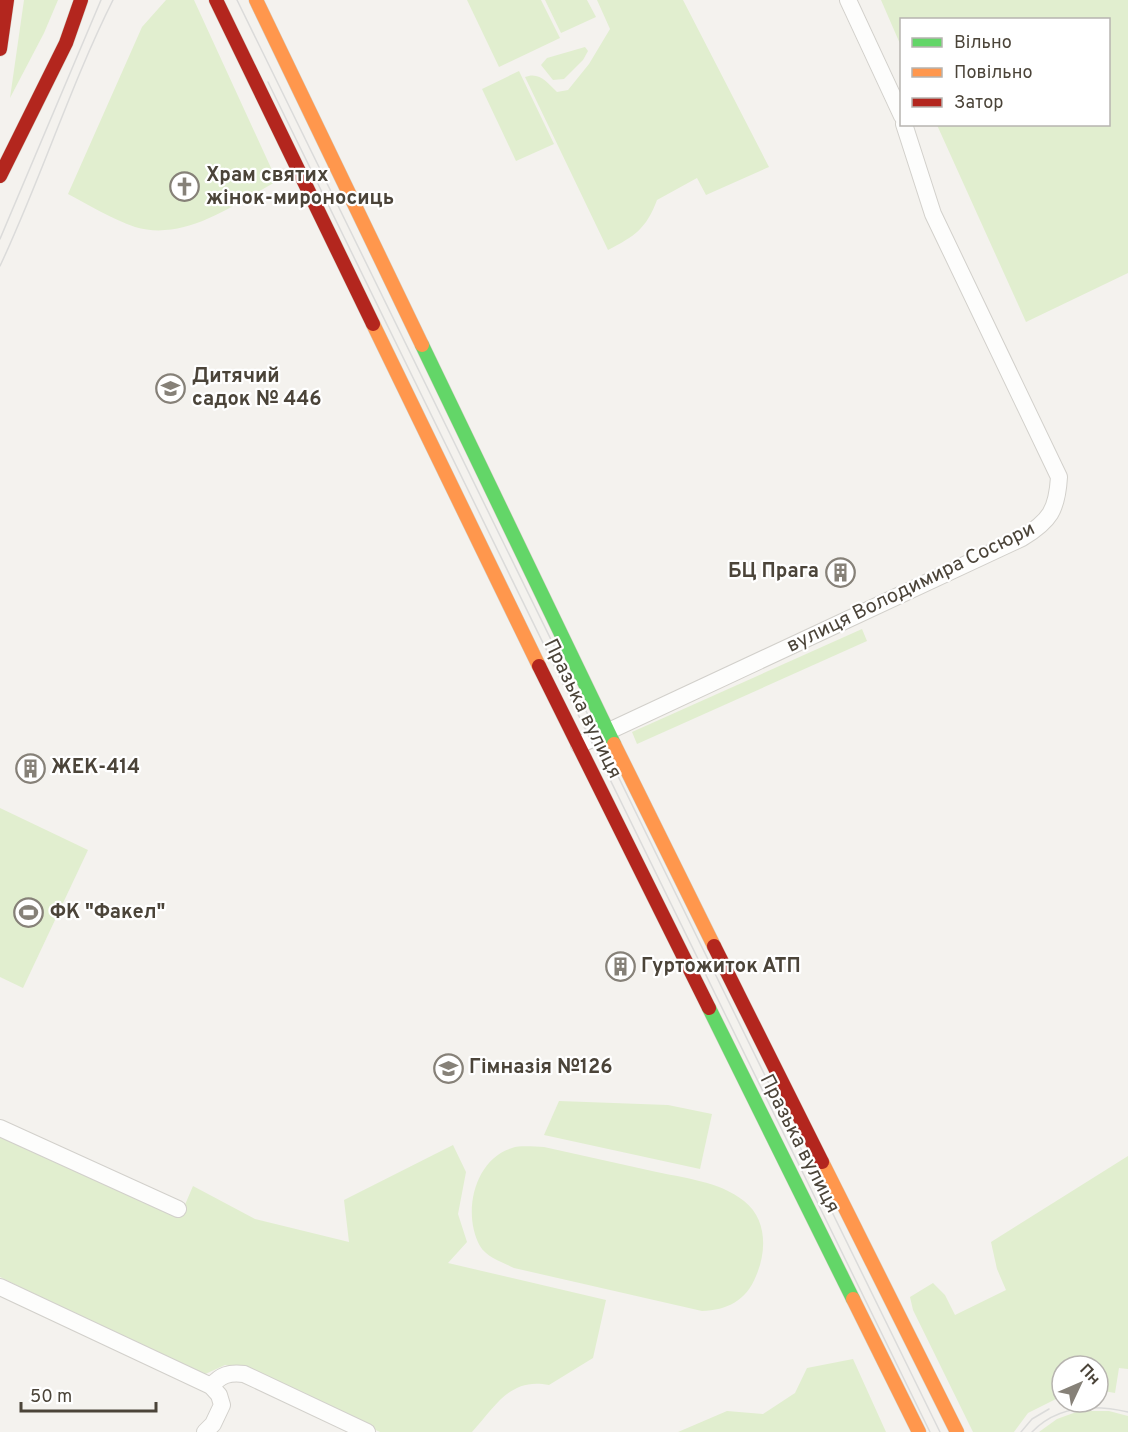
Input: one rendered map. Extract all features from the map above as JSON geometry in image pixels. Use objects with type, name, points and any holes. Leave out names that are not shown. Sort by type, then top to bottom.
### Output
[{"type":"street","points":[[0,49],[7,0]]},
{"type":"street","points":[[0,177],[66,43],[81,0]]},
{"type":"street","name":"Празька вулиця","points":[[216,0],[325,229],[579,745],[873,1316],[919,1432]]},
{"type":"street","name":"Празька вулиця","points":[[256,0],[607,731],[957,1432]]},
{"type":"street","points":[[848,0],[900,112]]},
{"type":"street","name":"вулиця Володимира Сосюри","points":[[579,745],[1022,538],[1044,524],[1051,512],[1058,496],[1059,477],[933,214],[905,126]]},
{"type":"street","points":[[0,1128],[178,1209]]},
{"type":"street","points":[[0,1287],[211,1386],[219,1395],[222,1405],[213,1424],[205,1432]]},
{"type":"street","points":[[873,1316],[894,1303]]},
{"type":"street","points":[[211,1386],[220,1376],[232,1373],[244,1374],[367,1432]]},
{"type":"green space","points":[[24,0],[58,0],[44,33],[10,98]]},
{"type":"green space","points":[[166,0],[194,0],[277,181],[209,218],[191,225],[154,230],[126,224],[68,194],[142,27]]},
{"type":"green space","points":[[467,0],[541,0],[560,38],[499,67]]},
{"type":"green space","points":[[545,0],[587,0],[596,17],[561,33]]},
{"type":"green space","points":[[597,0],[683,0],[769,167],[706,195],[697,178],[657,200],[644,225],[626,240],[608,250],[525,77],[539,77],[557,92],[568,90],[589,64],[610,29]]},
{"type":"green space","points":[[881,0],[1128,0],[1128,273],[1026,322],[937,126],[1110,126],[1110,18],[900,18],[900,44]]},
{"type":"green space","points":[[585,47],[588,51],[583,60],[564,79],[553,80],[541,65],[547,58]]},
{"type":"green space","points":[[519,71],[554,144],[516,161],[482,89]]},
{"type":"green space","points":[[862,629],[867,641],[637,744],[632,732]]},
{"type":"green space","name":"ФК \"Факел\"","points":[[0,808],[88,850],[23,988],[0,977]]},
{"type":"green space","points":[[559,1101],[668,1105],[712,1114],[700,1169],[544,1135]]},
{"type":"green space","points":[[0,1135],[184,1207],[193,1186],[255,1219],[349,1242],[344,1200],[453,1145],[466,1172],[458,1214],[467,1242],[448,1263],[606,1300],[593,1358],[549,1385],[524,1385],[514,1390],[497,1404],[472,1432],[380,1432],[242,1368],[225,1365],[201,1376],[0,1277]]},
{"type":"green space","points":[[544,1147],[700,1181],[734,1194],[752,1208],[763,1236],[760,1266],[752,1285],[735,1302],[720,1309],[702,1311],[514,1268],[491,1256],[480,1246],[472,1219],[472,1204],[480,1175],[488,1163],[499,1154],[512,1148]]},
{"type":"green space","points":[[1128,1156],[1128,1369],[1119,1368],[1115,1393],[1110,1392],[1110,1354],[1050,1354],[1050,1402],[1028,1413],[1014,1432],[973,1432],[913,1310],[910,1297],[933,1283],[945,1295],[955,1315],[1006,1290],[997,1269],[991,1242]]},
{"type":"green space","points":[[853,1359],[886,1432],[678,1432],[727,1411],[763,1414],[795,1393],[807,1368]]},
{"type":"green space","points":[[1110,1411],[1128,1416],[1128,1432],[1039,1432],[1057,1419],[1071,1414],[1110,1414]]},
{"type":"tram line","points":[[0,239],[101,0]]},
{"type":"tram line","points":[[0,266],[97,33],[113,0]]},
{"type":"tram line","points":[[237,0],[940,1432]]},
{"type":"tram line","points":[[268,82],[930,1432]]},
{"type":"tram line","points":[[1032,1432],[1053,1416],[1077,1409],[1102,1408],[1128,1412]]},
{"type":"tram line","points":[[1021,1432],[1032,1419],[1049,1409]]},
{"type":"traffic: fast","points":[[422,345],[614,744]]},
{"type":"traffic: fast","points":[[709,1008],[853,1299]]},
{"type":"traffic: slow","points":[[256,0],[422,345]]},
{"type":"traffic: slow","points":[[373,324],[539,666]]},
{"type":"traffic: slow","points":[[614,744],[714,946]]},
{"type":"traffic: slow","points":[[822,1162],[957,1432]]},
{"type":"traffic: slow","points":[[853,1299],[919,1432]]},
{"type":"traffic: jam","points":[[0,49],[7,0]]},
{"type":"traffic: jam","points":[[0,176],[66,43],[81,0]]},
{"type":"traffic: jam","points":[[216,0],[373,324]]},
{"type":"traffic: jam","points":[[539,666],[709,1008]]},
{"type":"traffic: jam","points":[[714,946],[822,1162]]},
{"type":"place","name":"Храм святих жінок-мироносиць","points":[[185,187]]},
{"type":"place","name":"Дитячий садок № 446","points":[[171,388]]},
{"type":"place","name":"БЦ Прага","points":[[840,572]]},
{"type":"place","name":"ЖЕК-414","points":[[30,768]]},
{"type":"place","name":"ФК \"Факел\"","points":[[29,913]]},
{"type":"place","name":"Гуртожиток АТП","points":[[620,967]]},
{"type":"place","name":"Гімназія №126","points":[[448,1068]]}]
